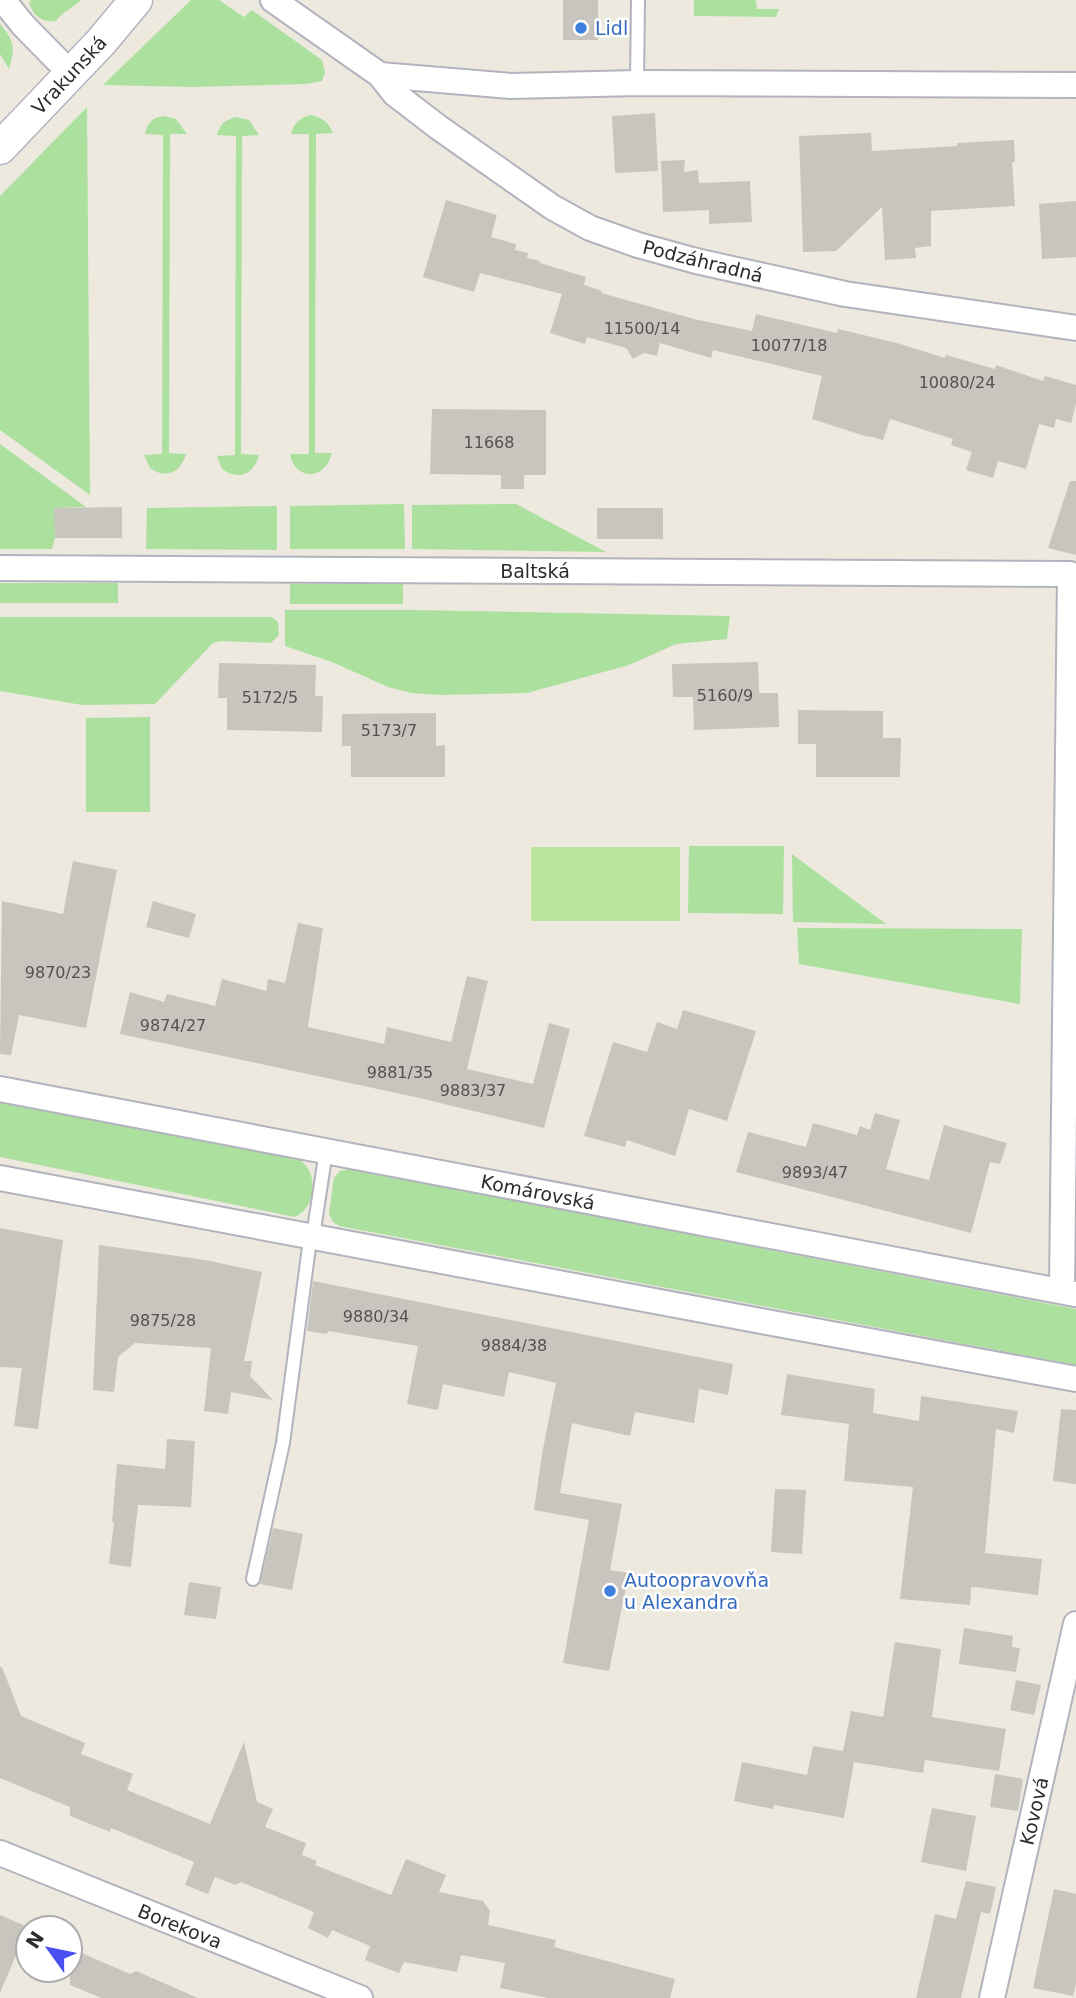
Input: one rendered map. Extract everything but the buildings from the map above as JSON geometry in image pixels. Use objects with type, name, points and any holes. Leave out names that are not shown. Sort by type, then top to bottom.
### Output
[{"type":"street","points":[[3,0],[23,25],[71,74]]},
{"type":"street","name":"Vrakunská","points":[[0,148],[71,74],[136,0]]},
{"type":"street","name":"Podzáhradná","points":[[273,0],[380,75],[395,94],[438,127],[552,206],[590,228],[638,246],[696,261],[845,293],[1076,328]]},
{"type":"street","points":[[380,75],[511,86],[637,83],[1076,85]]},
{"type":"street","name":"Baltská","points":[[0,568],[1073,574],[1069,1292]]},
{"type":"street","name":"Komárovská","points":[[0,1089],[1069,1292]]},
{"type":"street","points":[[0,1178],[1076,1379]]},
{"type":"street","name":"Kovová","points":[[992,1998],[1076,1624]]},
{"type":"street","name":"Borekova","points":[[0,1853],[360,1998]]},
{"type":"lane","points":[[637,83],[638,0]]},
{"type":"lane","points":[[253,1579],[283,1443],[309,1247],[326,1151]]},
{"type":"green space","points":[[31,0],[81,0],[56,21],[51,21],[42,20],[33,12],[29,3]]},
{"type":"green space","points":[[191,0],[219,0],[244,17],[252,10],[322,60],[325,72],[322,81],[306,84],[193,87],[103,85]]},
{"type":"green space","points":[[694,0],[756,0],[757,9],[779,9],[776,17],[694,16]]},
{"type":"green space","points":[[0,24],[12,45],[9,69],[0,54]]},
{"type":"green space","points":[[87,107],[90,495],[0,430],[0,196]]},
{"type":"green space","points":[[310,115],[324,121],[333,133],[316,134],[315,453],[332,453],[323,469],[310,474],[298,469],[290,454],[309,454],[309,134],[291,134],[297,122]]},
{"type":"green space","points":[[163,116],[176,119],[187,134],[170,134],[169,453],[186,454],[177,470],[167,474],[150,468],[144,455],[162,454],[163,135],[145,134],[151,122]]},
{"type":"green space","points":[[236,117],[249,120],[259,135],[242,136],[241,454],[259,455],[254,467],[240,475],[222,469],[217,456],[235,455],[236,136],[217,135],[224,123]]},
{"type":"green space","points":[[0,444],[86,507],[55,508],[55,538],[52,549],[0,549]]},
{"type":"green space","points":[[404,504],[405,549],[290,549],[290,506]]},
{"type":"green space","points":[[516,504],[606,552],[412,549],[412,505]]},
{"type":"green space","points":[[277,506],[277,550],[146,549],[147,508]]},
{"type":"green space","points":[[0,583],[118,583],[118,603],[0,603]]},
{"type":"green space","points":[[290,584],[403,584],[403,604],[290,604]]},
{"type":"green space","points":[[285,610],[730,616],[727,639],[676,644],[629,665],[527,693],[440,695],[411,693],[388,687],[332,662],[285,646]]},
{"type":"green space","points":[[0,617],[272,617],[278,622],[279,635],[271,643],[213,643],[155,704],[82,705],[0,691]]},
{"type":"green space","points":[[150,717],[150,812],[86,812],[86,718]]},
{"type":"green space","points":[[689,846],[784,846],[783,914],[688,913]]},
{"type":"green space","points":[[531,847],[680,847],[680,921],[531,921]]},
{"type":"green space","points":[[792,854],[886,924],[793,922]]},
{"type":"green space","points":[[797,928],[1022,929],[1020,1004],[799,964]]},
{"type":"green space","points":[[0,1102],[300,1160],[310,1173],[311,1198],[302,1212],[295,1217],[0,1157]]},
{"type":"green space","points":[[350,1169],[1076,1309],[1076,1365],[339,1226],[329,1214],[334,1178],[340,1171]]},
{"type":"place","name":"Lidl","points":[[581,28]]},
{"type":"place","name":"Autoopravovňa u Alexandra","points":[[610,1591]]}]
